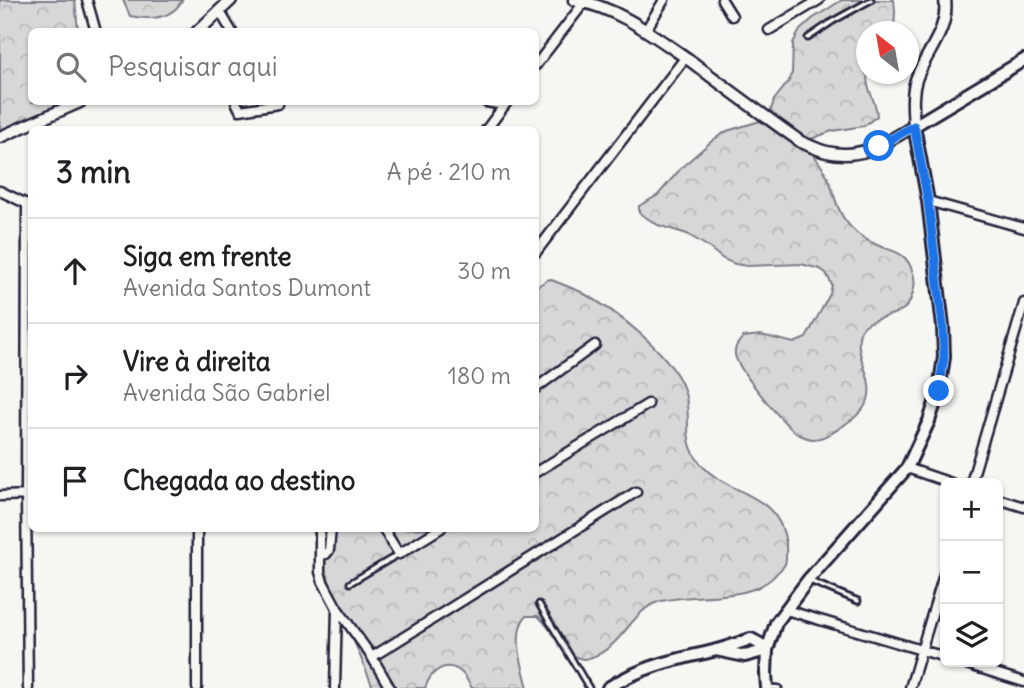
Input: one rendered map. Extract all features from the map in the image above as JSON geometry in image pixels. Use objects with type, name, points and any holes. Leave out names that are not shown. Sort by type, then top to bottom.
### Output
[{"type":"main road","points":[[767,688],[767,650],[776,623],[808,580],[906,468],[929,421],[939,391],[944,357],[943,326],[928,201],[914,126],[1024,60]]},
{"type":"main road","points":[[608,688],[649,667],[751,639],[776,623]]},
{"type":"main road","points":[[751,639],[767,650]]},
{"type":"main road","points":[[716,650],[745,656],[766,674]]},
{"type":"main road","points":[[745,656],[767,650]]},
{"type":"street","points":[[87,0],[95,28]]},
{"type":"street","points":[[201,28],[231,0]]},
{"type":"street","points":[[574,0],[586,1],[608,10],[646,30],[801,142],[824,152],[842,154],[860,153],[879,146],[914,126],[916,78],[944,24],[945,0]]},
{"type":"street","points":[[646,30],[664,0]]},
{"type":"street","points":[[722,0],[732,16]]},
{"type":"street","points":[[769,30],[819,0]]},
{"type":"street","points":[[539,61],[586,1]]},
{"type":"street","points":[[219,10],[230,28]]},
{"type":"street","points":[[539,248],[685,58]]},
{"type":"street","points":[[0,137],[73,105]]},
{"type":"street","points":[[238,105],[240,110],[272,105]]},
{"type":"street","points":[[489,126],[505,105]]},
{"type":"street","points":[[0,191],[28,205]]},
{"type":"street","points":[[928,201],[1024,228]]},
{"type":"street","points":[[972,478],[1024,303]]},
{"type":"street","points":[[539,386],[595,345]]},
{"type":"street","points":[[539,470],[648,404]]},
{"type":"street","points":[[906,468],[940,480]]},
{"type":"street","points":[[372,657],[636,492]]},
{"type":"street","points":[[0,496],[28,495]]},
{"type":"street","points":[[1003,501],[1024,507]]},
{"type":"street","points":[[28,688],[29,532]]},
{"type":"street","points":[[197,532],[197,688]]},
{"type":"street","points":[[320,532],[320,572],[323,582],[390,688]]},
{"type":"street","points":[[321,555],[328,550],[330,532]]},
{"type":"street","points":[[385,532],[399,554],[435,532]]},
{"type":"street","points":[[910,688],[940,588]]},
{"type":"street","points":[[335,688],[337,608]]},
{"type":"street","points":[[786,610],[940,655]]},
{"type":"street","points":[[976,667],[1024,682]]},
{"type":"lane","points":[[808,38],[871,0]]},
{"type":"lane","points":[[350,583],[399,554]]},
{"type":"lane","points":[[808,580],[858,601]]},
{"type":"lane","points":[[539,604],[589,688]]},
{"type":"lane","points":[[767,688],[779,688]]},
{"type":"green space","points":[[0,0],[75,0],[78,28],[28,28],[28,105],[59,105],[43,119],[0,140]]},
{"type":"green space","points":[[123,0],[182,0],[178,7],[166,15],[145,18],[130,16]]},
{"type":"green space","points":[[842,0],[894,0],[894,21],[856,21],[856,84],[868,84],[877,116],[864,126],[832,131],[811,139],[809,149],[825,172],[839,211],[848,224],[865,239],[902,256],[910,265],[915,284],[906,307],[872,321],[861,330],[859,345],[869,388],[864,407],[855,418],[835,431],[813,439],[798,434],[773,409],[744,373],[735,352],[743,337],[761,335],[794,343],[806,338],[830,294],[832,285],[826,273],[801,264],[735,264],[723,259],[687,234],[658,225],[639,213],[639,206],[658,195],[682,167],[713,140],[727,131],[760,121],[771,110],[774,100],[792,73],[793,43],[800,30]]},
{"type":"green space","points":[[549,279],[579,291],[626,322],[658,351],[681,382],[686,397],[689,439],[694,455],[711,474],[763,503],[773,513],[781,526],[786,543],[785,565],[767,582],[753,589],[658,602],[642,611],[607,649],[584,659],[571,654],[538,616],[526,616],[519,632],[519,641],[528,688],[472,688],[462,673],[445,667],[435,672],[425,688],[373,688],[332,590],[314,532],[539,532],[539,285]]},
{"type":"route","points":[[879,146],[914,126],[928,201],[943,326],[944,357],[939,391]]}]
